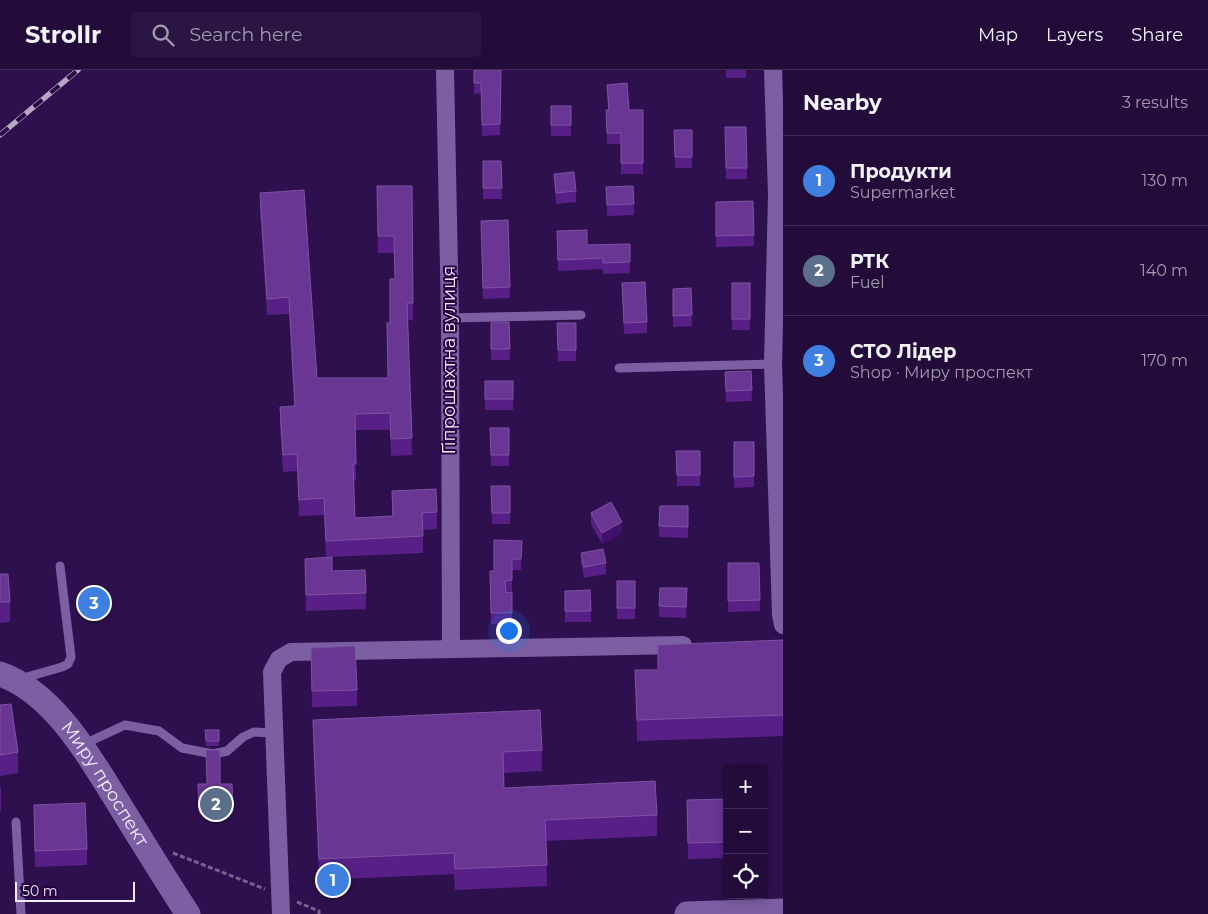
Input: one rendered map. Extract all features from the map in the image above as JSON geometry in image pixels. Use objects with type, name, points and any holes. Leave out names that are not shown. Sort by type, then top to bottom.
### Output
[{"type":"main road","name":"Миру проспект","points":[[9,677],[44,702],[82,745],[188,914]]},
{"type":"main road","points":[[687,914],[783,911]]},
{"type":"street","name":"Гіпрошахтна вулиця","points":[[445,70],[450,318],[451,649]]},
{"type":"street","points":[[773,70],[778,195],[773,364],[780,605],[783,624]]},
{"type":"street","points":[[281,914],[272,672],[279,659],[291,652],[695,645]]},
{"type":"lane","points":[[450,318],[582,316]]},
{"type":"lane","points":[[619,368],[773,364]]},
{"type":"lane","points":[[9,677],[62,667],[68,664],[71,657],[60,566]]},
{"type":"lane","points":[[82,745],[125,725],[159,731],[182,748],[213,754],[227,751],[243,737],[254,732],[274,733]]},
{"type":"lane","points":[[16,822],[21,914]]},
{"type":"path","points":[[167,845],[173,853],[281,895],[319,911],[319,914]]},
{"type":"building","points":[[474,70],[501,70],[500,124],[482,125],[481,83],[474,83]]},
{"type":"building","points":[[627,83],[629,110],[643,110],[643,163],[621,163],[621,133],[607,133],[606,110],[609,110],[607,85]]},
{"type":"building","points":[[551,106],[571,106],[571,125],[551,125]]},
{"type":"building","points":[[725,127],[746,127],[747,168],[726,168]]},
{"type":"building","points":[[674,130],[692,130],[692,157],[675,157]]},
{"type":"building","points":[[483,161],[501,161],[502,188],[483,188]]},
{"type":"building","points":[[574,172],[576,191],[556,193],[554,174]]},
{"type":"building","points":[[377,186],[412,186],[413,303],[407,303],[412,438],[391,439],[390,413],[355,414],[356,464],[353,464],[355,518],[393,516],[392,491],[436,489],[437,512],[422,513],[423,536],[326,541],[324,498],[299,500],[297,454],[283,455],[280,407],[295,406],[289,297],[267,299],[260,193],[304,190],[317,378],[388,378],[387,323],[390,323],[390,279],[395,279],[394,236],[378,236]]},
{"type":"building","points":[[633,186],[634,204],[607,205],[606,187]]},
{"type":"building","points":[[753,201],[754,235],[716,236],[716,202]]},
{"type":"building","points":[[508,220],[510,287],[483,288],[481,221]]},
{"type":"building","points":[[587,230],[587,245],[630,244],[630,262],[603,263],[603,258],[558,260],[557,231]]},
{"type":"building","points":[[645,282],[647,322],[624,323],[622,283]]},
{"type":"building","points":[[732,283],[750,283],[750,319],[732,319]]},
{"type":"building","points":[[691,288],[692,315],[673,316],[673,289]]},
{"type":"building","points":[[491,322],[509,322],[510,349],[491,349]]},
{"type":"building","points":[[557,323],[576,323],[576,350],[558,350]]},
{"type":"building","points":[[751,371],[752,390],[726,391],[725,372]]},
{"type":"building","points":[[485,381],[513,381],[513,399],[485,399]]},
{"type":"building","points":[[490,428],[509,428],[509,455],[491,455]]},
{"type":"building","points":[[734,442],[754,442],[754,476],[734,477]]},
{"type":"building","points":[[676,451],[700,451],[700,475],[677,475]]},
{"type":"building","points":[[491,486],[510,486],[510,513],[492,513]]},
{"type":"building","points":[[611,502],[622,522],[602,533],[591,513]]},
{"type":"building","points":[[660,506],[688,506],[688,527],[659,526]]},
{"type":"building","points":[[494,540],[522,541],[521,559],[512,559],[512,580],[505,581],[506,593],[512,592],[512,613],[491,613],[490,571],[494,571]]},
{"type":"building","points":[[603,549],[606,563],[584,567],[581,553]]},
{"type":"building","points":[[332,557],[332,571],[365,570],[366,593],[306,595],[305,559]]},
{"type":"building","points":[[728,563],[759,563],[760,600],[728,601]]},
{"type":"building","points":[[0,574],[8,574],[10,602],[0,602]]},
{"type":"building","points":[[617,581],[635,581],[635,608],[617,608]]},
{"type":"building","points":[[660,588],[687,588],[686,607],[659,606]]},
{"type":"building","points":[[590,590],[591,611],[565,611],[565,591]]},
{"type":"building","points":[[783,640],[783,715],[637,720],[635,670],[658,670],[658,645]]},
{"type":"building","points":[[355,646],[357,690],[312,691],[311,648]]},
{"type":"building","points":[[11,704],[18,752],[0,755],[0,705]]},
{"type":"building","points":[[540,710],[542,750],[503,752],[504,788],[655,781],[657,815],[545,820],[547,865],[455,869],[454,853],[319,859],[313,720]]},
{"type":"building","points":[[205,730],[219,730],[219,741],[206,741]]},
{"type":"building","points":[[206,750],[220,750],[220,784],[232,784],[233,806],[199,806],[198,784],[207,784]]},
{"type":"building","points":[[723,799],[723,842],[688,843],[687,800]]},
{"type":"building","points":[[85,803],[87,849],[35,851],[34,805]]},
{"type":"railway","points":[[0,135],[78,70]]},
{"type":"place","name":"СТО Лідер","points":[[94,603]]},
{"type":"place","name":"РТК","points":[[216,804]]},
{"type":"place","name":"Продукти","points":[[333,880]]}]
